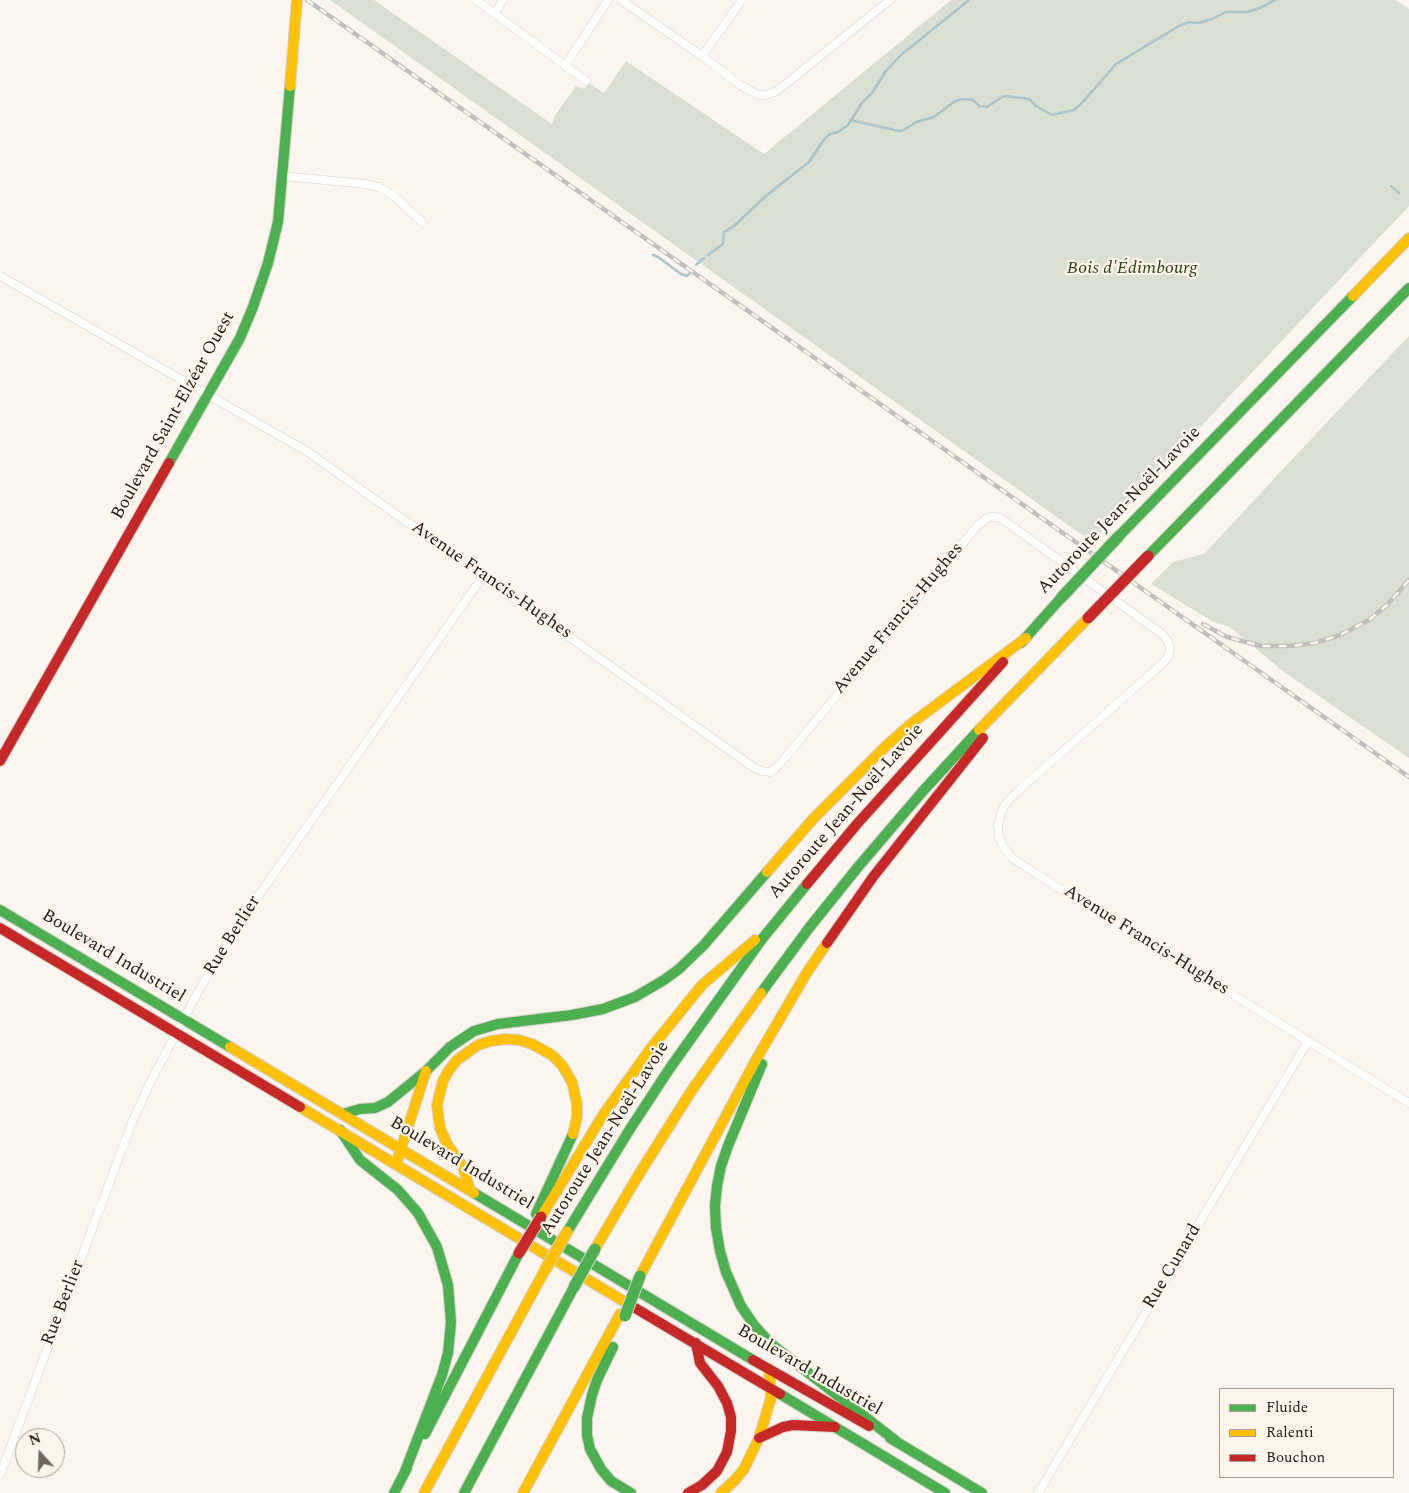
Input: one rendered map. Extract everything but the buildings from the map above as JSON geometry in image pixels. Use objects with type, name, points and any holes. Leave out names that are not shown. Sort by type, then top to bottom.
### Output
[{"type":"main road","name":"Boulevard Saint-Elzéar Ouest","points":[[0,761],[240,338],[262,282],[277,229],[297,0]]},
{"type":"main road","name":"Autoroute Jean-Noël-Lavoie","points":[[424,1493],[545,1270],[630,1129],[681,1052],[776,921],[874,804],[1061,598],[1409,238]]},
{"type":"main road","points":[[464,1493],[574,1287],[625,1197],[676,1114],[739,1022],[795,946],[858,867],[975,734],[1409,288]]},
{"type":"main road","points":[[342,1114],[382,1105],[426,1071],[461,1038],[480,1029],[498,1024],[572,1015],[603,1009],[635,997],[671,976],[703,946],[814,818],[886,746],[912,722],[1026,638]]},
{"type":"main road","points":[[523,1493],[623,1315],[640,1276],[788,1003],[821,951],[869,882],[1031,676]]},
{"type":"main road","name":"Boulevard Industriel","points":[[0,910],[769,1369],[896,1441],[982,1493]]},
{"type":"main road","points":[[538,1216],[603,1115],[673,1019],[702,985],[776,921]]},
{"type":"main road","name":"Boulevard Industriel","points":[[0,928],[945,1493]]},
{"type":"main road","points":[[788,1003],[721,1166],[716,1196],[716,1217],[722,1262],[730,1285],[741,1306],[770,1343],[896,1441]]},
{"type":"main road","points":[[394,1493],[538,1216],[572,1138],[577,1117],[577,1104],[572,1082],[562,1065],[552,1056],[532,1044],[519,1040],[505,1039],[478,1045],[457,1060],[442,1082],[437,1104],[440,1128],[447,1144],[464,1167],[470,1190]]},
{"type":"main road","points":[[396,1164],[426,1071]]},
{"type":"main road","points":[[340,1130],[360,1160],[398,1190],[418,1213],[437,1248],[448,1285],[452,1322],[446,1362],[404,1474]]},
{"type":"main road","points":[[623,1315],[613,1347],[594,1388],[588,1411],[587,1430],[590,1449],[601,1469],[611,1481],[631,1493]]},
{"type":"main road","points":[[688,1493],[708,1481],[717,1471],[726,1452],[731,1431],[731,1417],[727,1403],[714,1380],[700,1363],[696,1344]]},
{"type":"main road","points":[[721,1493],[744,1469],[759,1438],[770,1404],[769,1369]]},
{"type":"main road","points":[[759,1438],[793,1425],[835,1427]]},
{"type":"street","points":[[476,0],[586,82]]},
{"type":"street","points":[[494,13],[503,0]]},
{"type":"street","points":[[565,66],[608,0]]},
{"type":"street","points":[[621,0],[702,56],[740,85],[758,95],[766,95],[777,91],[890,0]]},
{"type":"street","points":[[702,56],[742,0]]},
{"type":"street","points":[[283,176],[375,186],[392,194],[422,222]]},
{"type":"street","name":"Avenue Francis-Hughes","points":[[0,276],[308,452],[761,771],[768,772],[774,770],[783,760],[978,525],[988,517],[1002,519],[1162,634],[1168,641],[1170,649],[1168,657],[1163,664],[1016,792],[1007,802],[1000,813],[998,825],[999,837],[1004,848],[1012,858],[1024,866],[1409,1103]]},
{"type":"street","name":"Rue Berlier","points":[[0,1475],[133,1120],[150,1083],[212,966],[240,922],[483,576]]},
{"type":"street","name":"Rue Cunard","points":[[1038,1493],[1308,1042]]},
{"type":"green space","name":"Bois d'Édimbourg","points":[[330,0],[374,0],[552,124],[556,114],[576,86],[584,89],[589,83],[604,93],[626,61],[764,154],[951,0],[1395,0],[1409,9],[1409,206],[1092,542]]},
{"type":"green space","points":[[1409,336],[1409,758],[1284,672],[1230,627],[1212,621],[1151,584],[1173,562],[1204,554]]},
{"type":"waterway","points":[[708,255],[723,244],[724,232],[734,226],[767,195],[809,162],[830,134],[838,132],[848,125],[886,71],[901,55],[969,0]]},
{"type":"waterway","points":[[850,120],[899,131],[916,122],[934,117],[955,101],[963,99],[973,100],[979,106],[987,107],[1006,96],[1029,99],[1036,106],[1052,115],[1074,110],[1116,64],[1179,26],[1189,22],[1198,23],[1212,19],[1226,12],[1247,12],[1275,0]]},
{"type":"waterway","points":[[1391,186],[1399,193]]},
{"type":"waterway","points":[[653,255],[681,274],[687,276],[690,273]]},
{"type":"waterway","points":[[696,265],[704,258]]},
{"type":"railway","points":[[307,0],[1409,777]]},
{"type":"railway","points":[[1203,624],[1227,637],[1261,646],[1290,646],[1315,643],[1340,635],[1369,620],[1388,604],[1409,580]]},
{"type":"traffic: fast","points":[[169,463],[240,338],[268,263],[278,222],[290,86]]},
{"type":"traffic: fast","points":[[1148,556],[1409,288]]},
{"type":"traffic: fast","points":[[1119,536],[1353,296]]},
{"type":"traffic: fast","points":[[1061,598],[1119,536]]},
{"type":"traffic: fast","points":[[1021,643],[1061,598]]},
{"type":"traffic: fast","points":[[761,993],[809,928],[858,867],[923,791],[979,730]]},
{"type":"traffic: fast","points":[[343,1114],[360,1109],[375,1108],[388,1102],[426,1071],[450,1047],[474,1031],[498,1024],[572,1015],[603,1009],[635,997],[679,969],[703,946],[767,872]]},
{"type":"traffic: fast","points":[[567,1232],[670,1068],[762,939],[807,884]]},
{"type":"traffic: fast","points":[[0,910],[230,1047]]},
{"type":"traffic: fast","points":[[762,1064],[728,1146],[717,1186],[715,1206],[716,1228],[726,1272],[741,1306],[770,1343],[896,1441]]},
{"type":"traffic: fast","points":[[340,1130],[360,1160],[398,1190],[418,1213],[437,1247],[448,1285],[451,1322],[448,1353],[442,1375],[404,1474]]},
{"type":"traffic: fast","points":[[536,1214],[573,1134]]},
{"type":"traffic: fast","points":[[474,1193],[753,1360]]},
{"type":"traffic: fast","points":[[574,1287],[595,1249]]},
{"type":"traffic: fast","points":[[425,1434],[519,1253]]},
{"type":"traffic: fast","points":[[625,1316],[640,1276]]},
{"type":"traffic: fast","points":[[464,1493],[574,1287]]},
{"type":"traffic: fast","points":[[613,1347],[592,1395],[587,1418],[587,1435],[590,1449],[601,1469],[611,1481],[631,1493]]},
{"type":"traffic: fast","points":[[780,1394],[945,1493]]},
{"type":"traffic: fast","points":[[890,1438],[982,1493]]},
{"type":"traffic: fast","points":[[394,1493],[407,1468]]},
{"type":"traffic: slow","points":[[290,86],[297,0]]},
{"type":"traffic: slow","points":[[1353,296],[1409,238]]},
{"type":"traffic: slow","points":[[979,730],[1088,618]]},
{"type":"traffic: slow","points":[[767,872],[814,818],[886,746],[912,723],[1026,638]]},
{"type":"traffic: slow","points":[[541,1217],[603,1115],[651,1048],[702,985],[755,940]]},
{"type":"traffic: slow","points":[[640,1276],[757,1058],[806,974],[827,943]]},
{"type":"traffic: slow","points":[[595,1249],[692,1090],[761,993]]},
{"type":"traffic: slow","points":[[470,1190],[463,1167],[447,1144],[440,1128],[437,1105],[443,1081],[449,1070],[457,1060],[478,1045],[505,1039],[519,1040],[532,1044],[552,1055],[562,1065],[572,1082],[577,1104],[577,1117],[573,1134]]},
{"type":"traffic: slow","points":[[230,1047],[474,1193]]},
{"type":"traffic: slow","points":[[396,1164],[426,1071]]},
{"type":"traffic: slow","points":[[300,1107],[635,1308]]},
{"type":"traffic: slow","points":[[545,1270],[567,1232]]},
{"type":"traffic: slow","points":[[424,1493],[545,1270]]},
{"type":"traffic: slow","points":[[523,1493],[620,1314]]},
{"type":"traffic: slow","points":[[721,1493],[744,1469],[759,1438],[771,1398],[769,1369]]},
{"type":"traffic: jam","points":[[0,761],[169,463]]},
{"type":"traffic: jam","points":[[1088,618],[1148,556]]},
{"type":"traffic: jam","points":[[807,884],[857,824],[1003,662]]},
{"type":"traffic: jam","points":[[827,943],[873,877],[983,738]]},
{"type":"traffic: jam","points":[[0,928],[300,1107]]},
{"type":"traffic: jam","points":[[519,1253],[541,1217]]},
{"type":"traffic: jam","points":[[635,1308],[780,1394]]},
{"type":"traffic: jam","points":[[688,1493],[702,1485],[717,1471],[727,1452],[731,1431],[731,1417],[727,1403],[718,1386],[700,1363],[696,1343]]},
{"type":"traffic: jam","points":[[753,1360],[869,1426]]},
{"type":"traffic: jam","points":[[759,1438],[783,1427],[793,1425],[835,1427]]}]
